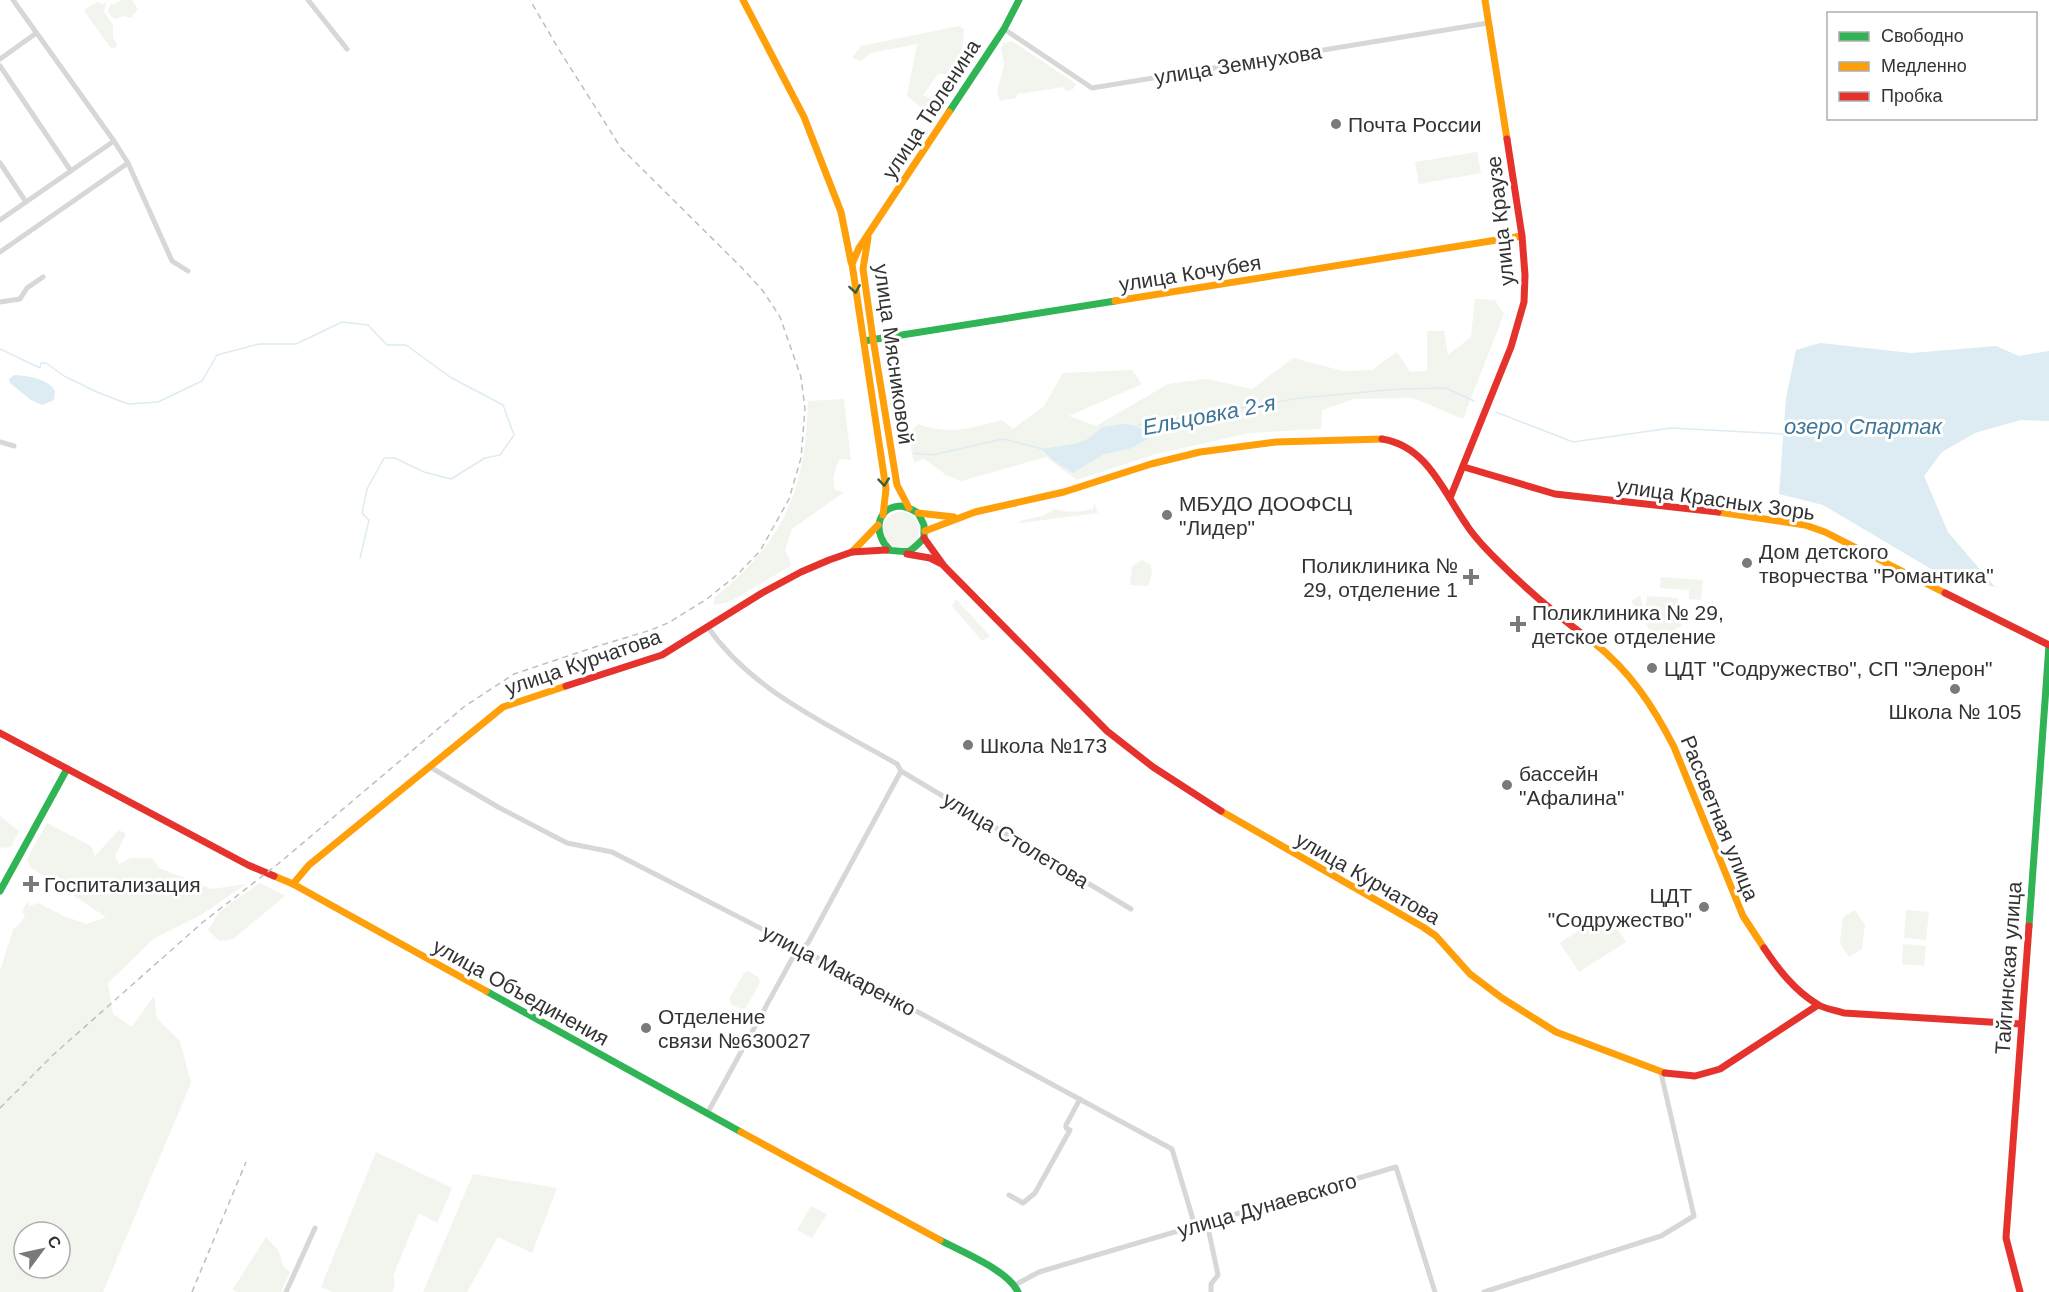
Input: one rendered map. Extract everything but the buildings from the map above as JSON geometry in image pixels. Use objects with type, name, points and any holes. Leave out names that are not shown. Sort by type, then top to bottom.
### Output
[{"type":"main road","name":"улица Мясниковой","points":[[743,0],[804,117],[841,212],[852,264],[886,489],[884,515]]},
{"type":"main road","name":"улица Тюленина","points":[[868,236],[1004,29],[1019,0]]},
{"type":"main road","name":"улица Краузе","points":[[1450,498],[1511,347],[1524,302],[1525,275],[1522,236],[1485,0]]},
{"type":"main road","name":"улица Мясниковой","points":[[852,264],[854,255],[868,236]]},
{"type":"main road","name":"улица Мясниковой","points":[[868,236],[863,269],[873,339],[897,485],[909,508]]},
{"type":"main road","name":"улица Кочубея","points":[[864,341],[1522,236]]},
{"type":"main road","points":[[924,534],[938,524],[960,517],[1063,493],[1180,456],[1263,442],[1391,440],[1415,452],[1450,498]]},
{"type":"main road","name":"улица Красных Зорь","points":[[1464,467],[1556,494],[1749,516],[1805,525],[1825,532],[2049,645]]},
{"type":"main road","name":"Рассветная улица","points":[[1450,498],[1468,527],[1491,555],[1569,624],[1619,664],[1636,683],[1663,724],[1674,747],[1743,916],[1781,973],[1798,990],[1818,1005],[1844,1013],[2021,1024]]},
{"type":"main road","points":[[944,566],[930,558],[890,550],[883,544],[878,525],[884,515],[900,506],[918,513],[960,517]]},
{"type":"main road","points":[[905,553],[919,546],[924,534],[922,519],[918,513]]},
{"type":"main road","name":"улица Курчатова","points":[[852,552],[878,525]]},
{"type":"main road","name":"улица Курчатова","points":[[924,534],[944,566],[1107,731],[1146,763],[1226,815],[1423,927],[1450,950],[1470,974],[1502,998],[1556,1032],[1661,1073],[1686,1076],[1710,1073],[1738,1058],[1818,1005]]},
{"type":"main road","name":"улица Курчатова","points":[[293,884],[309,865],[430,767],[479,724],[503,707],[662,655],[707,626],[801,572],[852,552],[890,550]]},
{"type":"main road","name":"Тайгинская улица","points":[[2020,1292],[2006,1238],[2049,645]]},
{"type":"main road","name":"улица Объединения","points":[[0,733],[248,865],[293,884],[707,1114],[998,1271],[1016,1288]]},
{"type":"main road","points":[[0,891],[67,769]]},
{"type":"street","points":[[13,0],[35,34],[114,141],[128,163],[172,261],[188,271]]},
{"type":"street","points":[[308,0],[347,49]]},
{"type":"street","name":"улица Земнухова","points":[[1004,29],[1092,88],[1488,23]]},
{"type":"street","points":[[0,59],[35,34]]},
{"type":"street","points":[[0,66],[71,171]]},
{"type":"street","points":[[0,220],[114,141]]},
{"type":"street","points":[[0,252],[128,163]]},
{"type":"street","points":[[0,164],[26,202]]},
{"type":"street","points":[[0,302],[20,298],[27,288],[43,277]]},
{"type":"street","points":[[0,442],[14,446]]},
{"type":"street","name":"улица Столетова","points":[[707,626],[738,663],[779,696],[897,764],[901,771],[1131,909]]},
{"type":"street","name":"улица Макаренко","points":[[430,767],[498,807],[567,843],[612,852],[803,950],[1172,1149],[1195,1226]]},
{"type":"street","points":[[707,1114],[793,957],[803,950],[901,771]]},
{"type":"street","points":[[1484,1292],[1657,1238],[1694,1216],[1661,1073]]},
{"type":"street","points":[[1009,1196],[1023,1203],[1035,1193],[1070,1130],[1066,1128],[1066,1125],[1080,1099]]},
{"type":"street","name":"улица Дунаевского","points":[[1016,1288],[1039,1272],[1396,1167],[1435,1292]]},
{"type":"street","points":[[1207,1223],[1218,1275],[1211,1284],[1211,1292]]},
{"type":"street","points":[[286,1292],[315,1228]]},
{"type":"shaded area","points":[[121,0],[132,0],[138,9],[131,18],[125,16],[115,19],[109,14],[111,3],[113,5]]},
{"type":"shaded area","points":[[97,2],[102,4],[106,2],[104,12],[113,25],[113,37],[117,46],[114,48],[110,47],[85,12],[85,9]]},
{"type":"shaded area","points":[[959,26],[964,29],[962,51],[948,74],[938,74],[923,95],[937,102],[921,107],[907,96],[917,44],[871,53],[861,61],[852,58],[861,46]]},
{"type":"shaded area","points":[[1012,41],[1076,84],[1074,88],[1070,91],[1066,91],[1063,87],[1018,94],[1016,98],[1000,101],[997,92],[1004,65],[1001,48],[1004,43]]},
{"type":"shaded area","points":[[1477,152],[1481,173],[1419,184],[1415,162]]},
{"type":"shaded area","points":[[1475,299],[1495,300],[1504,314],[1463,419],[1413,398],[1354,399],[1322,410],[1321,429],[1250,433],[1152,455],[1077,480],[1046,457],[961,481],[946,475],[924,459],[914,463],[908,434],[918,424],[940,430],[960,430],[1002,420],[1013,429],[1044,406],[1063,373],[1132,370],[1142,384],[1069,416],[1096,426],[1168,384],[1207,379],[1252,389],[1293,358],[1343,371],[1372,370],[1397,352],[1410,372],[1427,371],[1427,331],[1444,331],[1448,355],[1471,337]]},
{"type":"shaded area","points":[[844,399],[851,460],[840,459],[833,482],[835,490],[844,492],[792,529],[785,550],[791,566],[729,602],[714,605],[714,598],[758,556],[774,535],[786,512],[796,488],[802,461],[808,401]]},
{"type":"shaded area","points":[[1094,503],[1098,513],[1020,523],[1020,521],[1042,516],[1055,509],[1074,512],[1093,509]]},
{"type":"shaded area","points":[[901,512],[914,517],[919,530],[914,543],[901,548],[888,543],[883,530],[888,517]]},
{"type":"shaded area","points":[[1142,560],[1150,564],[1152,573],[1148,586],[1130,585],[1132,566]]},
{"type":"shaded area","points":[[1661,577],[1703,580],[1701,600],[1689,599],[1689,590],[1660,588]]},
{"type":"shaded area","points":[[1640,596],[1645,612],[1647,596],[1678,598],[1676,616],[1682,625],[1657,641],[1631,601]]},
{"type":"shaded area","points":[[956,599],[990,636],[982,641],[952,606]]},
{"type":"shaded area","points":[[0,816],[19,831],[11,847],[0,848]]},
{"type":"shaded area","points":[[47,823],[91,846],[95,856],[119,830],[126,834],[115,856],[119,864],[131,858],[152,858],[159,868],[212,889],[246,884],[201,915],[153,939],[108,983],[113,1014],[132,1027],[154,996],[157,1019],[180,1041],[191,1083],[103,1292],[0,1292],[0,971],[13,930],[25,915],[22,912],[27,902],[30,906],[38,903],[66,917],[87,924],[106,917],[30,867],[27,859]]},
{"type":"shaded area","points":[[260,883],[285,896],[233,939],[219,941],[208,930],[219,912]]},
{"type":"shaded area","points":[[1855,910],[1865,925],[1862,949],[1849,957],[1840,943],[1843,917]]},
{"type":"shaded area","points":[[1906,910],[1929,912],[1926,940],[1904,938]]},
{"type":"shaded area","points":[[1607,912],[1626,942],[1579,972],[1560,943]]},
{"type":"shaded area","points":[[1903,944],[1926,946],[1924,966],[1902,964]]},
{"type":"shaded area","points":[[748,971],[758,977],[760,982],[746,1008],[741,1009],[731,1004],[729,999],[744,973]]},
{"type":"shaded area","points":[[376,1152],[452,1188],[437,1223],[419,1213],[393,1276],[395,1285],[392,1292],[332,1292],[321,1287]]},
{"type":"shaded area","points":[[473,1174],[557,1188],[532,1253],[498,1237],[467,1292],[423,1292]]},
{"type":"shaded area","points":[[811,1206],[827,1214],[812,1238],[797,1230]]},
{"type":"shaded area","points":[[266,1237],[278,1250],[284,1267],[290,1272],[281,1292],[237,1292],[233,1289]]},
{"type":"water","name":"озеро Спартак","points":[[1820,343],[1911,353],[1996,346],[2019,356],[2049,351],[2049,421],[2021,420],[1975,433],[1942,452],[1924,476],[1948,532],[1995,587],[1943,576],[1823,505],[1779,494],[1786,398],[1796,350]]},
{"type":"water","points":[[14,375],[31,377],[47,383],[55,391],[54,400],[42,405],[31,400],[10,383],[9,379]]},
{"type":"water","points":[[1122,424],[1138,427],[1144,431],[1148,439],[1129,449],[1104,454],[1073,473],[1054,461],[1042,449],[1074,444],[1086,440],[1103,427]]},
{"type":"waterway","name":"Ельцовка 2-я","points":[[0,349],[40,368],[41,363],[46,363],[64,376],[128,404],[158,402],[202,381],[217,355],[259,344],[296,344],[342,322],[368,325],[387,345],[406,345],[450,377],[503,405],[514,435],[500,455],[485,458],[451,479],[424,472],[395,458],[384,458],[367,489],[362,513],[369,520],[360,558]]},
{"type":"waterway","name":"Ельцовка 2-я","points":[[1138,425],[1300,398],[1399,389],[1446,388],[1474,401]]},
{"type":"waterway","name":"Ельцовка 2-я","points":[[1496,412],[1573,442],[1671,428],[1784,434]]},
{"type":"waterway","name":"Ельцовка 2-я","points":[[914,453],[932,455],[1003,439],[1043,449]]},
{"type":"railway","points":[[0,1108],[53,1055],[203,922],[278,864],[465,706],[514,674],[651,630],[668,623],[707,599],[738,574],[760,551],[789,499],[801,458],[805,409],[801,377],[780,317],[763,291],[743,269],[621,148],[530,0]]},
{"type":"railway","points":[[192,1292],[246,1162]]},
{"type":"traffic: fast","points":[[949,112],[1004,29],[1019,0]]},
{"type":"traffic: fast","points":[[864,341],[1115,301]]},
{"type":"traffic: fast","points":[[886,550],[907,552],[924,538],[924,525],[918,513],[900,506],[891,508],[881,517],[879,523],[881,538],[890,550]]},
{"type":"traffic: fast","points":[[2029,926],[2049,645]]},
{"type":"traffic: fast","points":[[0,891],[67,769]]},
{"type":"traffic: fast","points":[[486,991],[741,1132]]},
{"type":"traffic: fast","points":[[940,1240],[995,1269],[1005,1276],[1018,1292]]},
{"type":"traffic: slow","points":[[743,0],[804,117],[841,212],[851,262]]},
{"type":"traffic: slow","points":[[1485,0],[1507,139]]},
{"type":"traffic: slow","points":[[883,515],[886,489],[852,264],[859,248],[949,112]]},
{"type":"traffic: slow","points":[[1115,301],[1522,236]]},
{"type":"traffic: slow","points":[[868,238],[863,269],[873,339],[897,485],[909,508]]},
{"type":"traffic: slow","points":[[925,531],[975,512],[1064,492],[1151,464],[1200,452],[1276,442],[1382,439]]},
{"type":"traffic: slow","points":[[1718,512],[1805,525],[1825,532],[1945,593]]},
{"type":"traffic: slow","points":[[918,513],[954,517]]},
{"type":"traffic: slow","points":[[852,552],[878,525]]},
{"type":"traffic: slow","points":[[1593,642],[1640,690],[1666,732],[1743,916],[1764,948]]},
{"type":"traffic: slow","points":[[293,884],[309,865],[503,707],[566,686]]},
{"type":"traffic: slow","points":[[1221,811],[1423,927],[1436,936],[1470,974],[1502,998],[1556,1032],[1665,1073]]},
{"type":"traffic: slow","points":[[274,876],[293,884],[486,991]]},
{"type":"traffic: slow","points":[[741,1132],[940,1240]]},
{"type":"traffic: jam","points":[[1450,498],[1511,347],[1524,302],[1525,275],[1522,236],[1507,139]]},
{"type":"traffic: jam","points":[[1382,439],[1398,443],[1422,460],[1484,547],[1555,613],[1593,642]]},
{"type":"traffic: jam","points":[[1464,467],[1555,494],[1718,512]]},
{"type":"traffic: jam","points":[[924,538],[944,566],[1107,731],[1153,767],[1221,811]]},
{"type":"traffic: jam","points":[[566,686],[662,655],[762,593],[829,560],[852,552],[886,550]]},
{"type":"traffic: jam","points":[[907,554],[930,558],[942,564]]},
{"type":"traffic: jam","points":[[1945,593],[2049,645]]},
{"type":"traffic: jam","points":[[0,733],[248,865],[274,876]]},
{"type":"traffic: jam","points":[[2020,1292],[2006,1238],[2029,926]]},
{"type":"traffic: jam","points":[[1764,948],[1794,986],[1826,1008],[1844,1013],[2021,1024]]},
{"type":"traffic: jam","points":[[1665,1073],[1695,1076],[1720,1069],[1818,1005]]},
{"type":"place","name":"Почта России","points":[[1336,124]]},
{"type":"place","name":"МБУДО ДООФСЦ \"Лидер\"","points":[[1167,515]]},
{"type":"place","name":"Дом детского творчества \"Романтика\"","points":[[1747,563]]},
{"type":"place","name":"Поликлиника № 29, отделение 1","points":[[1471,577]]},
{"type":"place","name":"Поликлиника № 29, детское отделение","points":[[1518,624]]},
{"type":"place","name":"ЦДТ \"Содружество\", СП \"Элерон\"","points":[[1652,668]]},
{"type":"place","name":"Школа № 105","points":[[1955,689]]},
{"type":"place","name":"Школа №173","points":[[968,745]]},
{"type":"place","name":"бассейн \"Афалина\"","points":[[1507,785]]},
{"type":"place","name":"Госпитализация","points":[[31,884]]},
{"type":"place","name":"ЦДТ \"Содружество\"","points":[[1704,907]]},
{"type":"place","name":"Отделение связи №630027","points":[[646,1028]]}]
